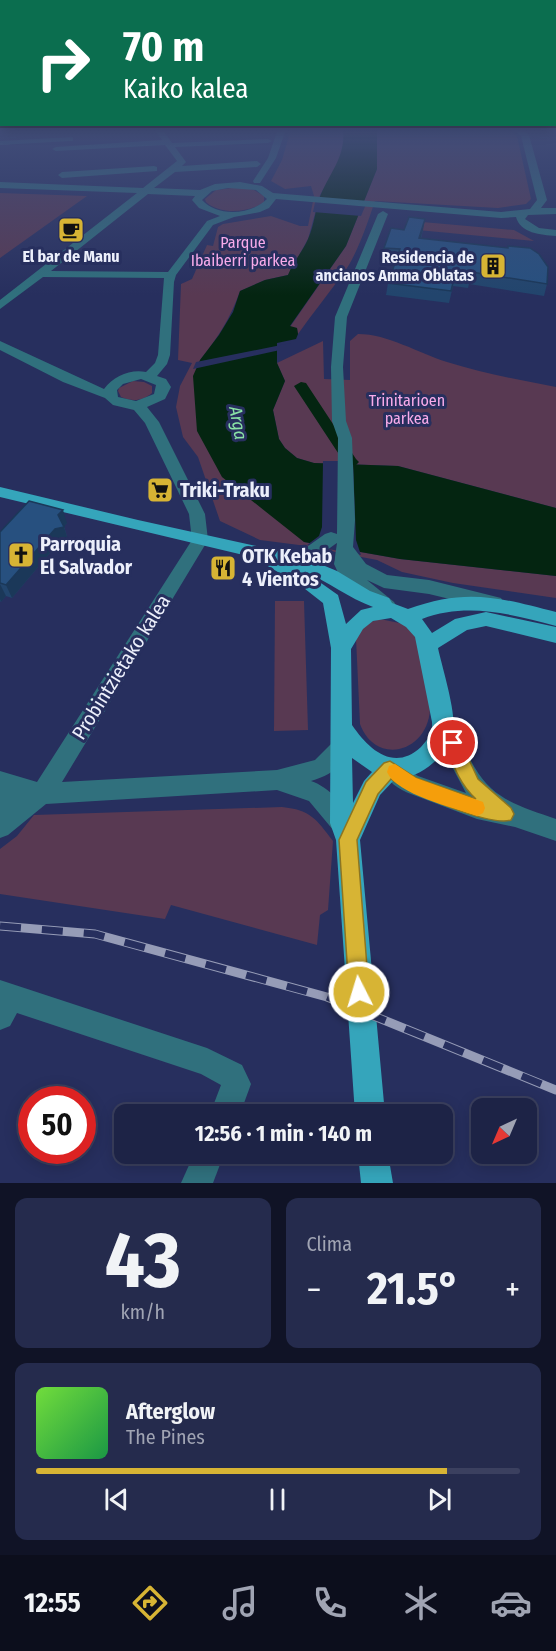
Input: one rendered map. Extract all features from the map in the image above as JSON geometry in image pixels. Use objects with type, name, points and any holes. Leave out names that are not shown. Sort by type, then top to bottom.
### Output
[{"type":"main road","points":[[0,492],[200,540],[341,568],[364,596],[394,610],[417,625],[429,644],[442,729],[435,746],[424,758],[413,766],[391,769],[374,762],[350,741],[342,738]]},
{"type":"main road","points":[[255,552],[306,580],[332,600],[341,648],[345,831],[369,1104]]},
{"type":"main road","points":[[341,648],[356,624],[368,615],[394,610],[447,604],[474,604],[512,608],[556,619]]},
{"type":"main road","points":[[429,644],[462,624],[486,619],[556,635]]},
{"type":"main road","points":[[345,831],[372,788],[391,769]]},
{"type":"main road","points":[[375,1164],[376,1183]]},
{"type":"street","points":[[0,185],[138,194],[149,184]]},
{"type":"street","points":[[0,297],[35,274],[152,184]]},
{"type":"street","points":[[0,190],[199,197],[218,186],[232,184]]},
{"type":"street","points":[[257,184],[271,196],[299,203],[502,221],[556,233]]},
{"type":"street","points":[[534,210],[542,200],[538,184]]},
{"type":"street","points":[[229,185],[259,188]]},
{"type":"street","points":[[265,207],[269,204],[271,196]]},
{"type":"street","points":[[199,197],[210,217]]},
{"type":"street","points":[[150,376],[161,364],[164,355],[168,282],[210,217],[299,203]]},
{"type":"street","points":[[376,211],[401,208],[521,214],[556,205]]},
{"type":"street","points":[[294,560],[337,538],[347,520],[345,438],[339,421],[337,367],[341,316],[376,211]]},
{"type":"street","points":[[521,214],[520,219],[523,224],[530,228]]},
{"type":"street","points":[[0,306],[35,274],[171,275]]},
{"type":"street","points":[[0,345],[55,371],[78,386],[110,395],[123,404],[138,405],[155,400],[163,391],[161,382],[150,376],[133,376],[112,385],[110,395]]},
{"type":"street","points":[[55,371],[88,379],[118,381]]},
{"type":"street","points":[[138,405],[152,422],[196,514],[200,540]]},
{"type":"street","points":[[332,600],[341,568],[349,555],[348,545],[337,538]]},
{"type":"street","points":[[337,538],[341,568]]},
{"type":"street","name":"Probintzietako kalea","points":[[33,792],[200,540]]},
{"type":"street","points":[[341,568],[384,581],[435,588],[512,608]]},
{"type":"street","points":[[442,729],[453,743],[472,785],[505,814]]},
{"type":"street","points":[[0,806],[15,794],[33,792],[277,780],[321,768],[342,738]]},
{"type":"street","points":[[391,769],[411,784],[477,808],[556,830]]},
{"type":"street","points":[[277,780],[316,793],[345,831]]},
{"type":"street","points":[[0,781],[33,792]]},
{"type":"street","points":[[0,827],[33,792]]},
{"type":"street","points":[[4,1002],[105,1029],[207,1062],[232,1075],[236,1084],[229,1104]]},
{"type":"street","points":[[197,1183],[205,1164]]},
{"type":"green space","name":"Parque Ibaiberri parkea","points":[[277,184],[326,184],[320,195],[308,239],[288,275],[265,280],[240,291],[223,327],[200,360],[304,542],[400,559],[556,576],[556,598],[453,583],[402,572],[377,560],[260,540],[220,521],[198,457],[183,437],[176,407],[180,386],[192,363],[178,360],[181,284],[192,279],[207,245],[213,246],[218,227],[223,224],[271,216],[300,226],[308,226],[314,196],[311,186],[285,189]]},
{"type":"green space","points":[[371,184],[528,184],[531,199],[526,204],[498,208],[375,201],[362,238],[348,266],[298,334],[297,328],[290,327],[346,246]]},
{"type":"green space","points":[[240,187],[254,190],[264,196],[264,202],[243,210],[227,211],[206,202],[205,199],[216,190]]},
{"type":"green space","points":[[0,193],[87,196],[0,258]]},
{"type":"green space","points":[[406,222],[514,230],[534,241],[407,229]]},
{"type":"green space","name":"Trinitarioen parkea","points":[[358,334],[392,340],[474,370],[556,387],[556,508],[398,466],[314,463],[297,458],[285,448],[279,439],[273,410],[285,381],[277,363],[323,341],[324,379],[350,380],[350,341]]},
{"type":"green space","points":[[133,381],[144,382],[152,386],[152,393],[137,400],[121,397],[119,388]]},
{"type":"green space","points":[[275,601],[304,601],[308,730],[274,731]]},
{"type":"green space","points":[[380,619],[404,624],[416,636],[430,709],[427,724],[420,736],[411,744],[400,749],[377,746],[360,724],[356,638],[367,623]]},
{"type":"green space","points":[[282,807],[300,810],[312,817],[333,841],[328,910],[320,915],[317,945],[171,905],[165,919],[0,894],[0,849],[17,836],[34,815]]},
{"type":"water","name":"Arga","points":[[326,184],[371,184],[346,246],[290,326],[297,328],[296,339],[277,343],[277,363],[285,381],[273,410],[279,439],[285,448],[297,458],[314,463],[398,466],[556,508],[556,576],[400,559],[304,542],[222,477],[197,431],[193,376],[200,360],[233,312],[240,291],[265,280],[288,275],[308,239]]},
{"type":"pier","points":[[316,198],[367,202],[361,216],[313,212]]},
{"type":"pier","points":[[280,345],[280,350],[193,369],[196,362]]},
{"type":"pier","points":[[323,461],[353,461],[356,540],[361,555],[307,545],[319,536],[322,527]]},
{"type":"building","points":[[409,217],[425,219],[419,238],[508,248],[508,246],[530,248],[539,254],[548,267],[547,284],[471,272],[471,276],[455,274],[451,291],[388,283],[400,249],[384,248],[391,228],[404,230]]},
{"type":"building","name":"Parroquia El Salvador","points":[[29,501],[63,510],[58,515],[64,527],[55,529],[6,585],[0,583],[0,532]]},
{"type":"waterway","points":[[301,386],[351,462]]},
{"type":"railway","points":[[0,926],[95,934],[327,997],[556,1090]]},
{"type":"slow traffic","points":[[395,772],[411,784],[477,808]]},
{"type":"place","name":"El bar de Manu","points":[[71,230]]},
{"type":"place","name":"Residencia de ancianos Amma Oblatas","points":[[493,266]]},
{"type":"place","name":"Triki-Traku","points":[[160,490]]},
{"type":"place","name":"Parroquia El Salvador","points":[[21,555]]},
{"type":"place","name":"OTK Kebab 4 Vientos","points":[[223,568]]},
{"type":"route","points":[[359,992],[348,840],[372,788],[390,769],[411,784],[477,808],[505,814],[485,799],[472,785],[453,743]]}]
